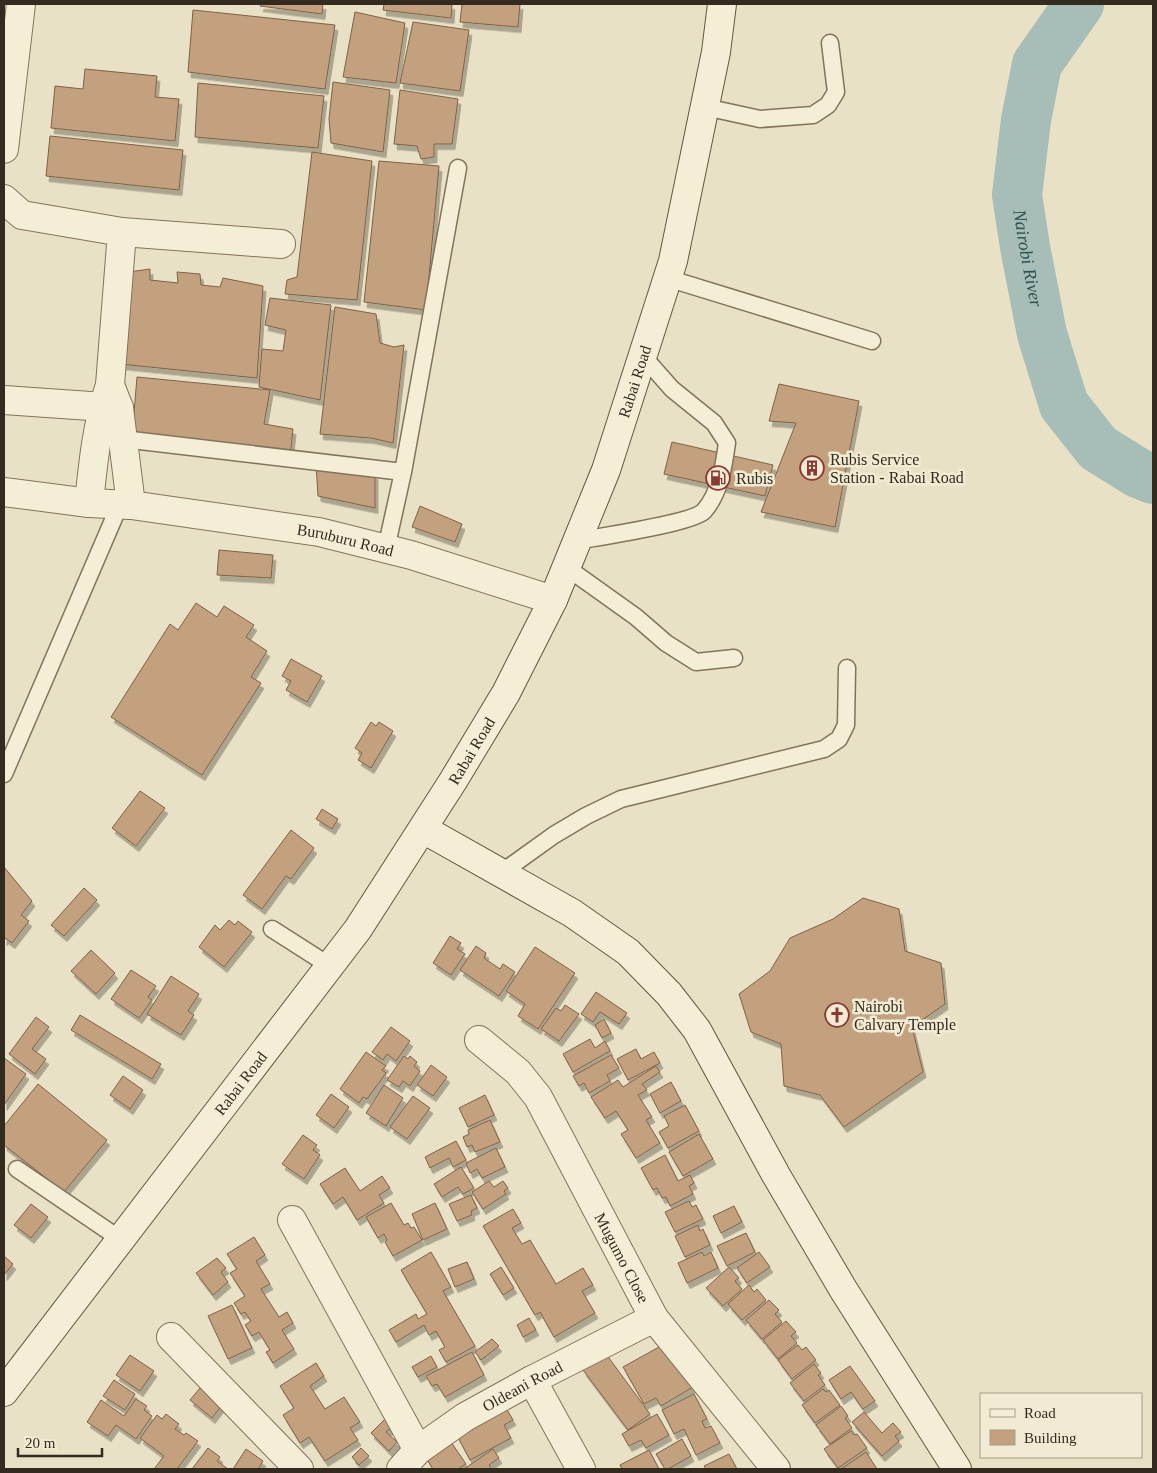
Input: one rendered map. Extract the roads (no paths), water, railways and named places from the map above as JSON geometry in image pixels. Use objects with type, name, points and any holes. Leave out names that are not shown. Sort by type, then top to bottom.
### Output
[{"type":"street","points":[[4,149],[21,4]]},
{"type":"street","name":"Rabai Road","points":[[5,1389],[358,929],[423,829],[506,693],[553,600],[606,470],[673,261],[716,52],[722,4]]},
{"type":"street","points":[[4,200],[22,215],[122,232],[281,244]]},
{"type":"street","points":[[89,502],[94,451],[111,400],[122,232]]},
{"type":"street","points":[[4,400],[111,400]]},
{"type":"street","points":[[111,400],[123,439],[125,505]]},
{"type":"street","name":"Buruburu Road","points":[[4,492],[125,505],[319,532],[411,555],[553,600]]},
{"type":"street","points":[[423,829],[572,913],[628,952],[669,994],[697,1030],[776,1175],[843,1289],[957,1469]]},
{"type":"street","name":"Mugumo Close","points":[[479,1040],[518,1072],[538,1097],[654,1318],[776,1469]]},
{"type":"street","points":[[292,1220],[410,1460]]},
{"type":"street","name":"Oldeani Road","points":[[410,1460],[464,1417],[654,1318]]},
{"type":"street","points":[[170,1337],[299,1469]]},
{"type":"street","points":[[532,1380],[581,1469]]},
{"type":"lane","points":[[705,107],[760,119],[813,115],[828,105],[836,92],[830,43]]},
{"type":"lane","points":[[386,550],[403,472],[458,168]]},
{"type":"lane","points":[[667,278],[872,341]]},
{"type":"lane","points":[[576,540],[679,521],[703,512],[715,492],[724,466],[727,443],[714,423],[672,389],[642,355]]},
{"type":"lane","points":[[123,439],[403,472]]},
{"type":"lane","points":[[4,774],[125,505]]},
{"type":"lane","points":[[566,566],[636,617],[666,643],[696,662],[734,658]]},
{"type":"lane","points":[[501,873],[554,835],[586,816],[621,799],[824,749],[839,739],[846,724],[847,668]]},
{"type":"lane","points":[[272,929],[330,966]]},
{"type":"lane","points":[[17,1169],[120,1239]]},
{"type":"waterway","name":"Nairobi River","points":[[1079,4],[1037,64],[1026,120],[1017,195],[1025,247],[1042,334],[1064,405],[1098,448],[1138,473],[1153,479]]},
{"type":"place","name":"Rubis Service Station - Rabai Road","points":[[812,468]]},
{"type":"place","name":"Rubis","points":[[718,478]]},
{"type":"place","name":"Nairobi Calvary Temple","points":[[837,1015]]}]
